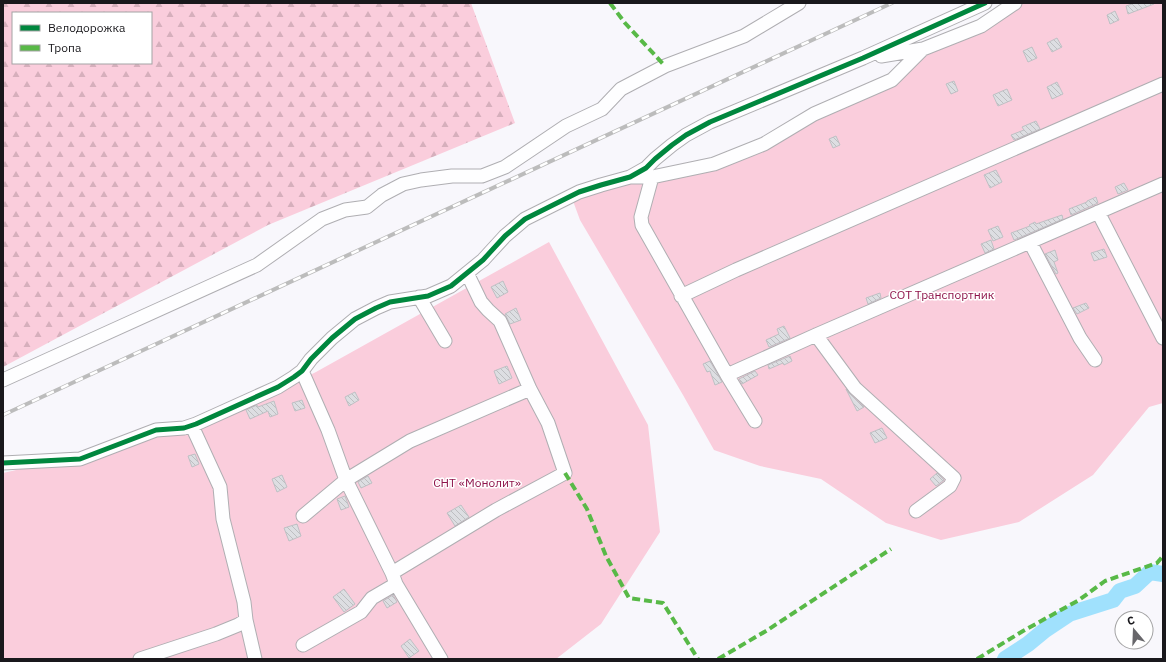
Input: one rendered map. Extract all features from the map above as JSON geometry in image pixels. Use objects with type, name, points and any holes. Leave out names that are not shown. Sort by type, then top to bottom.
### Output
[{"type":"street","points":[[3,380],[257,265],[322,219],[345,210],[367,207],[382,195],[403,184],[452,176],[482,176],[505,167],[566,126],[602,109],[621,89],[665,66],[744,36],[799,3]]},
{"type":"street","points":[[3,463],[80,459],[156,430],[192,426],[278,388],[302,371],[332,338],[355,319],[390,302],[428,296],[451,286],[483,260],[525,219],[579,192],[630,177],[646,168],[686,135],[710,122],[863,58],[985,3]]},
{"type":"street","points":[[863,58],[922,49],[980,26],[1015,3]]},
{"type":"street","points":[[630,177],[652,177],[714,164],[764,144],[814,114],[892,80],[922,49]]},
{"type":"street","points":[[681,296],[736,270],[1163,84]]},
{"type":"street","points":[[652,177],[641,217],[642,225],[681,296],[755,420]]},
{"type":"street","points":[[727,375],[1163,184]]},
{"type":"street","points":[[1098,212],[1163,338]]},
{"type":"street","points":[[1030,242],[1080,338],[1095,360]]},
{"type":"street","points":[[303,645],[361,612],[372,598],[394,578],[496,510],[565,473],[548,423],[530,390],[500,321],[481,302],[467,273]]},
{"type":"street","points":[[419,297],[445,341]]},
{"type":"street","points":[[816,335],[855,388],[954,478],[950,486],[916,511]]},
{"type":"street","points":[[302,371],[328,430],[346,480],[394,578],[441,659]]},
{"type":"street","points":[[303,516],[346,480],[410,442],[530,390]]},
{"type":"street","points":[[192,426],[220,487],[223,519],[244,602],[246,620],[255,659]]},
{"type":"street","points":[[140,659],[216,634],[246,620]]},
{"type":"green space","points":[[3,3],[471,3],[515,123],[268,225],[3,367]]},
{"type":"green space","name":"СОТ Транспортник","points":[[1010,3],[1163,3],[1163,403],[1149,407],[1093,475],[1019,522],[941,540],[886,523],[821,479],[760,466],[714,450],[580,220],[569,190],[710,161],[766,139],[885,79]]},
{"type":"green space","name":"СНТ «Монолит»","points":[[549,242],[648,425],[660,532],[601,624],[556,659],[3,659],[3,473],[25,468],[97,459],[142,431],[190,435],[316,372]]},
{"type":"building","points":[[1135,3],[1154,4],[1128,14],[1126,6]]},
{"type":"building","points":[[1115,11],[1119,20],[1110,24],[1107,15]]},
{"type":"building","points":[[1057,38],[1062,47],[1052,52],[1047,43]]},
{"type":"building","points":[[1032,47],[1037,58],[1028,62],[1023,51]]},
{"type":"building","points":[[954,81],[958,91],[951,94],[946,84]]},
{"type":"building","points":[[1057,82],[1063,94],[1052,99],[1047,87]]},
{"type":"building","points":[[1007,89],[1012,100],[998,106],[993,95]]},
{"type":"building","points":[[1036,121],[1040,129],[1014,140],[1011,135],[1024,130],[1022,127]]},
{"type":"building","points":[[836,136],[840,145],[833,148],[829,139]]},
{"type":"building","points":[[996,170],[1002,182],[990,188],[984,175]]},
{"type":"building","points":[[1124,183],[1128,190],[1118,194],[1115,187]]},
{"type":"building","points":[[1096,197],[1098,203],[1071,215],[1069,209]]},
{"type":"building","points":[[1062,215],[1063,219],[1014,240],[1011,233],[1030,226],[1029,225],[1035,222],[1036,224]]},
{"type":"building","points":[[998,226],[1003,237],[993,241],[988,230]]},
{"type":"building","points":[[991,240],[994,249],[985,253],[981,244]]},
{"type":"building","points":[[1104,249],[1107,257],[1094,261],[1091,253]]},
{"type":"building","points":[[1055,250],[1058,260],[1054,262],[1058,273],[1056,274],[1045,254]]},
{"type":"building","points":[[503,281],[508,292],[497,298],[491,287]]},
{"type":"building","points":[[880,293],[881,298],[868,304],[866,298]]},
{"type":"building","points":[[1086,303],[1089,308],[1077,314],[1073,308]]},
{"type":"building","points":[[516,308],[521,320],[510,324],[505,314]]},
{"type":"building","points":[[784,326],[790,338],[769,347],[766,340],[779,334],[777,329]]},
{"type":"building","points":[[790,356],[792,361],[769,369],[768,365]]},
{"type":"building","points":[[710,361],[722,382],[715,385],[710,371],[707,372],[703,364]]},
{"type":"building","points":[[507,366],[512,378],[499,384],[494,371]]},
{"type":"building","points":[[755,371],[758,375],[742,384],[739,379]]},
{"type":"building","points":[[846,389],[850,394],[864,407],[857,411]]},
{"type":"building","points":[[355,392],[359,400],[349,406],[345,397]]},
{"type":"building","points":[[302,400],[305,408],[295,411],[292,403]]},
{"type":"building","points":[[274,401],[278,414],[270,417],[268,411],[250,419],[246,410],[257,405],[258,407]]},
{"type":"building","points":[[882,428],[887,438],[875,443],[870,433]]},
{"type":"building","points":[[195,454],[199,464],[192,467],[188,456]]},
{"type":"building","points":[[937,473],[944,480],[936,486],[930,479]]},
{"type":"building","points":[[282,475],[287,487],[277,492],[272,479]]},
{"type":"building","points":[[368,476],[372,483],[361,488],[358,482]]},
{"type":"building","points":[[345,496],[349,507],[341,510],[337,499]]},
{"type":"building","points":[[461,505],[469,517],[455,526],[447,513]]},
{"type":"building","points":[[297,524],[301,536],[289,541],[284,528]]},
{"type":"building","points":[[344,589],[355,604],[344,612],[333,597]]},
{"type":"building","points":[[393,595],[397,602],[387,608],[383,601]]},
{"type":"building","points":[[410,639],[419,651],[409,658],[401,646]]},
{"type":"waterway","points":[[1005,659],[1069,614],[1113,600],[1120,591],[1135,586],[1150,572],[1163,574]]},
{"type":"railway","points":[[3,415],[892,3]]},
{"type":"marked path","points":[[610,3],[625,23],[665,66]]},
{"type":"marked path","points":[[565,473],[587,509],[606,556],[629,598],[663,603],[698,659]]},
{"type":"marked path","points":[[718,659],[766,631],[891,549]]},
{"type":"marked path","points":[[977,659],[1023,631],[1079,600],[1105,581],[1157,563],[1163,556]]},
{"type":"cycle path","points":[[3,463],[80,459],[156,430],[184,428],[196,424],[278,387],[302,371],[311,359],[332,338],[355,319],[390,302],[428,296],[451,286],[483,260],[505,236],[525,219],[579,192],[630,177],[646,168],[655,159],[686,135],[710,122],[863,58],[985,3]]}]
